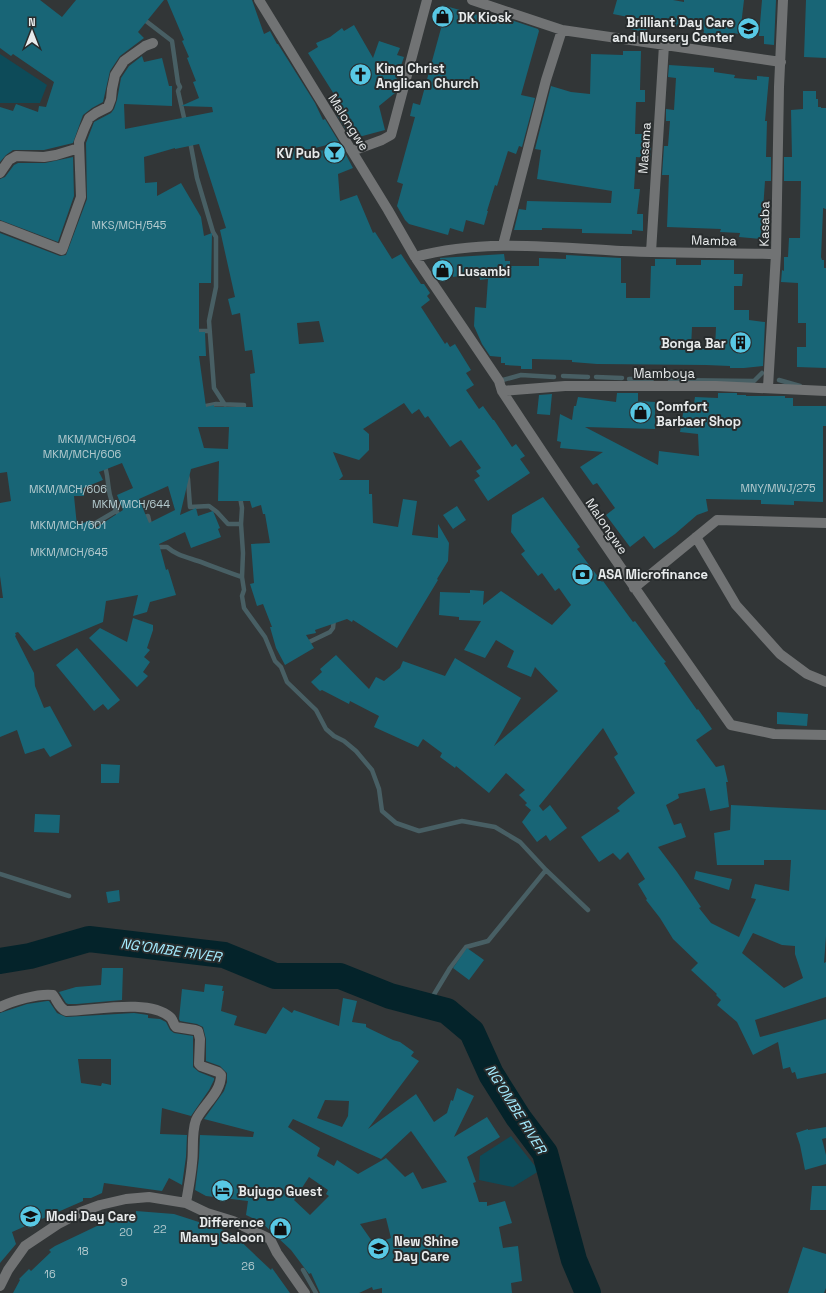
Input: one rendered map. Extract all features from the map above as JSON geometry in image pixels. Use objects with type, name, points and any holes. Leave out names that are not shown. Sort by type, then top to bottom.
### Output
[{"type":"street","name":"Malongwe","points":[[259,0],[415,257],[499,381],[502,391],[634,588],[731,725],[774,734],[826,735]]},
{"type":"street","points":[[352,151],[382,140],[391,135],[428,0]]},
{"type":"street","points":[[472,0],[562,30],[781,62]]},
{"type":"street","name":"Kasaba","points":[[768,387],[776,254],[783,0]]},
{"type":"street","points":[[503,245],[546,80],[562,30]]},
{"type":"street","points":[[0,226],[62,250],[82,197],[79,142],[89,118],[108,107],[111,99],[115,75],[124,62],[145,46],[153,43]]},
{"type":"street","name":"Masama","points":[[651,252],[664,45]]},
{"type":"street","points":[[0,173],[9,160],[16,156],[44,157],[79,148]]},
{"type":"street","points":[[415,257],[448,250],[503,245],[651,252]]},
{"type":"street","name":"Mamba","points":[[651,252],[776,254]]},
{"type":"street","name":"Mamboya","points":[[502,391],[565,386],[768,387],[826,391]]},
{"type":"street","points":[[634,588],[717,520],[826,523]]},
{"type":"street","points":[[696,537],[736,605],[780,654],[807,674],[826,682]]},
{"type":"street","points":[[0,1007],[46,994],[53,995],[62,1009],[66,1011],[143,1007],[168,1015],[172,1018],[176,1027],[198,1031],[200,1039],[199,1064],[218,1072],[221,1075],[221,1078],[214,1095],[200,1113],[194,1127],[192,1161],[186,1203]]},
{"type":"street","points":[[0,1286],[4,1271],[25,1246],[58,1224],[82,1212],[126,1199],[149,1197],[186,1203],[207,1213],[233,1221],[270,1239],[277,1253],[305,1293]]},
{"type":"shaded area","points":[[0,54],[47,85],[40,103],[0,103]]},
{"type":"shaded area","points":[[511,1136],[539,1171],[513,1187],[479,1180],[480,1156]]},
{"type":"building","points":[[0,0],[40,0],[62,17],[76,0],[164,0],[138,32],[144,38],[120,56],[110,71],[103,102],[83,115],[73,143],[44,150],[13,150],[0,162],[0,107],[13,111],[16,104],[38,112],[39,106],[46,107],[54,82],[13,54],[11,56],[0,48]]},
{"type":"building","points":[[167,0],[252,0],[264,34],[270,31],[315,103],[323,120],[325,119],[339,142],[307,150],[344,151],[353,168],[338,174],[340,201],[357,195],[373,233],[375,232],[392,259],[401,254],[421,284],[424,284],[430,293],[427,296],[430,300],[421,307],[445,344],[447,342],[450,347],[455,344],[471,370],[466,373],[474,385],[466,390],[479,409],[483,406],[512,447],[516,444],[525,456],[520,459],[530,473],[488,501],[474,480],[480,476],[476,471],[481,468],[461,440],[450,447],[428,416],[425,418],[419,409],[412,414],[404,403],[363,429],[369,434],[369,450],[359,460],[333,452],[343,476],[339,480],[369,480],[369,494],[372,494],[373,523],[398,527],[403,499],[417,501],[412,535],[438,538],[438,524],[449,543],[448,561],[397,648],[353,620],[352,622],[347,619],[315,630],[316,633],[306,635],[314,648],[285,665],[276,648],[270,627],[272,627],[263,604],[257,606],[250,584],[254,583],[251,544],[270,543],[265,514],[263,514],[261,505],[252,508],[250,501],[218,501],[219,461],[191,469],[180,515],[196,508],[198,516],[213,511],[220,528],[218,529],[221,537],[191,548],[185,532],[159,544],[166,570],[168,569],[176,595],[150,602],[147,612],[133,616],[138,595],[106,601],[103,622],[34,651],[18,632],[15,633],[15,636],[34,673],[35,686],[44,708],[50,706],[72,746],[50,757],[44,748],[25,754],[17,730],[0,737],[0,598],[3,598],[0,576],[0,503],[11,501],[7,472],[0,473],[0,233],[60,256],[66,255],[87,199],[86,143],[94,122],[111,113],[114,109],[121,78],[129,66],[142,56],[144,62],[162,58],[169,86],[172,86],[172,106],[124,104],[125,129],[213,112],[212,107],[181,106],[199,98],[193,82],[196,81],[187,58],[189,57],[182,41],[184,40]],"holes":[[[199,144],[226,228],[220,230],[235,297],[228,299],[232,315],[240,313],[245,351],[252,350],[255,373],[250,374],[253,407],[214,407],[214,405],[206,407],[199,356],[206,356],[205,332],[199,332],[199,283],[211,283],[212,233],[204,236],[201,217],[181,183],[157,196],[157,182],[145,183],[144,157]],[[319,321],[324,342],[299,344],[297,323]],[[198,427],[229,427],[228,449],[204,448]],[[122,463],[133,488],[117,495],[123,510],[94,529],[90,520],[77,526],[74,496],[84,496],[83,488],[103,480],[99,472]],[[168,486],[175,510],[149,523],[139,499]]]},
{"type":"building","points":[[617,0],[673,0],[684,2],[684,0],[744,0],[740,34],[732,33],[731,41],[703,37],[704,30],[649,21],[645,32],[630,29],[633,18],[613,14]]},
{"type":"building","points":[[762,0],[776,0],[774,45],[764,44],[764,36],[759,36]]},
{"type":"building","points":[[806,0],[826,0],[826,58],[804,57]]},
{"type":"building","points":[[442,5],[485,17],[486,15],[514,21],[538,29],[539,31],[521,95],[535,98],[522,147],[519,146],[516,154],[508,151],[497,186],[495,185],[484,225],[466,220],[463,232],[450,228],[448,235],[409,224],[397,206],[403,184],[397,182],[415,117],[410,116],[413,103],[420,105],[443,21],[439,19]]},
{"type":"building","points":[[354,25],[373,58],[379,41],[400,48],[397,55],[404,57],[393,89],[395,93],[379,106],[385,130],[355,138],[352,133],[349,135],[336,114],[344,110],[308,53],[318,47],[316,43],[330,37],[342,28],[344,31]]},
{"type":"building","points":[[623,51],[641,51],[640,90],[645,90],[645,102],[636,102],[635,134],[645,134],[644,146],[651,146],[650,158],[636,157],[634,189],[640,189],[637,214],[643,214],[643,231],[632,230],[632,234],[582,233],[582,229],[542,228],[542,230],[514,230],[519,209],[526,210],[527,201],[611,203],[612,191],[537,179],[541,150],[535,149],[551,86],[571,92],[590,94],[591,54],[623,55]]},
{"type":"building","points":[[669,65],[714,68],[714,72],[735,75],[734,78],[757,80],[757,76],[769,77],[765,121],[767,121],[766,157],[771,157],[771,181],[765,181],[761,239],[739,237],[740,233],[720,232],[721,229],[667,227],[669,175],[662,175],[664,146],[668,146],[670,121],[666,121],[666,109],[674,110],[676,78],[668,77]]},
{"type":"building","points":[[803,91],[816,91],[818,107],[826,108],[826,209],[823,208],[821,257],[822,260],[824,260],[824,268],[826,268],[826,368],[797,367],[797,347],[806,347],[806,323],[798,323],[798,283],[781,282],[782,270],[784,271],[784,257],[788,257],[789,238],[800,238],[801,181],[784,181],[784,157],[792,157],[791,110],[803,109]]},
{"type":"building","points":[[73,157],[74,196],[58,242],[0,220],[0,179],[5,177],[14,165],[18,163],[45,163]]},
{"type":"building","points":[[504,254],[505,261],[510,261],[510,266],[539,266],[539,258],[566,259],[566,255],[621,258],[621,283],[626,283],[626,298],[650,298],[651,266],[655,266],[655,259],[676,259],[676,265],[701,265],[701,260],[734,260],[734,274],[743,274],[742,286],[734,286],[734,310],[749,310],[749,320],[765,322],[763,366],[730,368],[730,366],[706,365],[597,364],[572,362],[572,360],[532,359],[532,369],[521,369],[521,366],[505,365],[505,363],[501,363],[501,357],[490,356],[482,344],[474,326],[475,307],[486,308],[488,279],[480,280],[479,273],[453,277],[452,271],[441,272],[440,258]],"holes":[[[692,327],[716,327],[715,349],[691,349]]]},
{"type":"building","points":[[617,393],[638,393],[638,401],[655,402],[655,429],[585,427],[658,465],[659,451],[699,456],[698,434],[680,432],[685,402],[694,403],[695,397],[718,398],[718,393],[737,393],[737,395],[746,396],[785,396],[785,398],[793,398],[793,406],[826,406],[826,426],[823,426],[823,502],[794,501],[794,505],[761,504],[761,500],[706,499],[708,511],[697,515],[675,534],[654,549],[644,536],[630,547],[606,515],[615,508],[597,483],[593,485],[580,467],[603,452],[560,448],[561,442],[557,441],[560,414],[572,420],[574,406],[576,406],[578,397],[616,402]]},
{"type":"building","points":[[552,394],[550,415],[537,414],[539,395]]},
{"type":"building","points":[[543,497],[580,547],[577,549],[666,662],[664,663],[712,729],[696,740],[716,767],[724,765],[728,782],[726,782],[729,807],[710,811],[705,788],[678,794],[679,798],[666,805],[674,825],[681,823],[686,837],[658,847],[677,872],[701,907],[699,908],[711,923],[739,937],[756,899],[751,898],[755,884],[789,891],[791,860],[764,860],[764,865],[717,865],[714,833],[730,830],[731,805],[826,810],[826,936],[824,963],[826,962],[826,997],[755,1020],[760,1037],[826,1019],[826,1073],[797,1079],[795,1072],[792,1073],[790,1067],[783,1069],[778,1042],[753,1055],[737,1022],[717,1005],[721,1000],[716,995],[717,994],[691,970],[698,963],[673,939],[660,918],[646,900],[647,899],[638,884],[645,879],[628,852],[620,860],[613,853],[599,862],[581,837],[620,811],[617,808],[635,793],[614,757],[618,754],[603,728],[539,806],[543,811],[550,805],[567,828],[550,841],[546,835],[537,842],[522,822],[531,810],[525,805],[527,803],[519,795],[525,790],[506,773],[489,793],[456,766],[455,768],[440,757],[442,753],[423,739],[418,747],[374,727],[379,716],[350,701],[349,704],[322,690],[320,691],[311,682],[322,672],[320,669],[336,655],[369,689],[376,677],[384,681],[400,668],[403,661],[445,676],[455,658],[521,698],[494,746],[558,691],[535,667],[531,677],[507,667],[514,651],[496,640],[485,658],[464,650],[481,621],[459,620],[459,617],[439,615],[440,592],[470,593],[470,590],[484,591],[483,605],[501,591],[552,625],[571,605],[559,588],[555,591],[542,573],[538,576],[521,554],[525,551],[511,532],[512,515]],"holes":[[[753,933],[782,945],[795,946],[795,954],[803,978],[784,988],[742,953]]]},
{"type":"building","points":[[457,506],[466,520],[453,529],[443,515]]},
{"type":"building","points":[[133,618],[153,625],[153,630],[147,648],[150,650],[144,657],[150,662],[143,672],[148,676],[137,687],[89,638],[100,628],[127,642]]},
{"type":"building","points":[[77,648],[120,700],[108,710],[103,704],[94,711],[56,665]]},
{"type":"building","points":[[777,712],[808,714],[807,726],[777,724]]},
{"type":"building","points":[[101,764],[120,765],[119,783],[101,783]]},
{"type":"building","points":[[35,814],[60,815],[59,833],[34,832]]},
{"type":"building","points":[[696,871],[732,879],[729,890],[694,879]]},
{"type":"building","points":[[119,890],[120,901],[108,903],[106,892]]},
{"type":"building","points":[[467,948],[484,960],[469,980],[453,968]]},
{"type":"building","points":[[102,968],[123,968],[122,1000],[77,1004],[66,1003],[59,992],[76,987],[101,985]]},
{"type":"building","points":[[205,984],[223,986],[222,991],[224,991],[221,1011],[237,1016],[234,1025],[266,1034],[283,1007],[292,1013],[294,1010],[339,1026],[343,998],[357,1001],[352,1022],[366,1024],[366,1027],[400,1042],[414,1052],[411,1056],[419,1061],[368,1129],[416,1094],[434,1122],[447,1113],[457,1088],[474,1096],[454,1137],[487,1117],[500,1137],[467,1157],[476,1182],[473,1183],[479,1202],[487,1202],[487,1206],[505,1201],[512,1223],[499,1227],[503,1248],[518,1246],[522,1281],[511,1283],[512,1293],[382,1293],[382,1288],[373,1290],[372,1287],[359,1293],[320,1293],[311,1273],[309,1274],[291,1250],[261,1222],[246,1215],[248,1201],[206,1196],[195,1190],[200,1135],[253,1137],[254,1132],[204,1119],[224,1091],[227,1082],[227,1073],[220,1066],[206,1061],[206,1039],[203,1027],[197,1024],[180,1021],[179,1019],[182,989],[204,992]],"holes":[[[325,1100],[349,1101],[348,1116],[342,1127],[317,1118]],[[293,1119],[381,1159],[411,1131],[447,1182],[422,1189],[413,1172],[405,1177],[386,1158],[358,1174],[337,1160],[334,1166],[317,1156],[320,1148],[288,1127]],[[309,1177],[328,1190],[326,1194],[329,1196],[310,1215],[294,1200]],[[386,1218],[391,1238],[374,1244],[360,1224]]]},
{"type":"building","points":[[49,1001],[57,1013],[66,1017],[134,1013],[148,1015],[148,1018],[160,1019],[166,1022],[170,1030],[174,1033],[193,1036],[193,1067],[199,1072],[214,1078],[214,1080],[191,1116],[162,1108],[160,1134],[187,1135],[182,1185],[169,1178],[162,1191],[104,1183],[102,1193],[91,1198],[83,1198],[83,1201],[12,1232],[16,1244],[0,1263],[0,1013],[27,1004]],"holes":[[[78,1059],[111,1059],[111,1085],[102,1083],[101,1086],[81,1083]]]},
{"type":"building","points":[[826,1127],[826,1138],[822,1139],[826,1155],[826,1164],[805,1170],[796,1133],[808,1129]]},
{"type":"building","points":[[812,1186],[826,1186],[826,1210],[810,1210]]},
{"type":"building","points":[[136,1211],[174,1214],[205,1224],[206,1223],[233,1234],[271,1270],[272,1268],[290,1293],[13,1293],[20,1280],[19,1279],[29,1269],[31,1271],[51,1252],[49,1250],[55,1246],[99,1225],[99,1223],[136,1216]]},
{"type":"building","points":[[803,1247],[826,1254],[826,1288],[824,1293],[788,1293]]},
{"type":"waterway","points":[[142,18],[172,41],[178,83],[180,87],[178,91],[185,122]]},
{"type":"waterway","points":[[190,141],[197,178],[213,232],[216,237],[216,287],[209,321],[214,388],[225,405]]},
{"type":"waterway","points":[[193,331],[210,331]]},
{"type":"waterway","points":[[670,380],[754,381],[762,373]]},
{"type":"waterway","points":[[499,381],[521,375],[554,377]]},
{"type":"waterway","points":[[563,376],[588,377]]},
{"type":"waterway","points":[[596,377],[622,378]]},
{"type":"waterway","points":[[629,379],[652,379]]},
{"type":"waterway","points":[[779,380],[800,386]]},
{"type":"waterway","points":[[201,407],[216,404],[244,405],[243,413]]},
{"type":"waterway","points":[[104,464],[110,497],[120,517]]},
{"type":"waterway","points":[[187,475],[190,507],[209,506],[228,524],[241,524]]},
{"type":"waterway","points":[[240,497],[242,508],[242,577],[244,590],[242,596],[244,608],[265,637],[275,661],[281,667],[287,682],[316,710],[326,729],[356,751],[372,770],[379,789],[382,811],[396,823],[419,831],[462,821],[495,827],[520,842],[546,870],[588,910]]},
{"type":"waterway","points":[[87,528],[116,511]]},
{"type":"waterway","points":[[141,518],[148,516],[151,529]]},
{"type":"waterway","points":[[156,547],[167,547],[181,556],[242,577]]},
{"type":"waterway","points":[[305,644],[330,632],[333,628],[334,619]]},
{"type":"waterway","points":[[427,1006],[450,968],[466,947],[488,941],[546,870]]},
{"type":"waterway","points":[[0,874],[69,896]]},
{"type":"waterway","name":"NG'OMBE RIVER","points":[[0,961],[30,956],[89,939],[224,955],[275,976],[340,976],[390,996],[447,1011],[472,1032],[491,1074],[518,1117],[545,1153],[574,1260],[588,1293]]},
{"type":"waterway","points":[[303,1270],[316,1293]]},
{"type":"place","name":"DK Kiosk","points":[[443,17]]},
{"type":"place","name":"Brilliant Day Care and Nursery Center","points":[[749,29]]},
{"type":"place","name":"King Christ Anglican Church","points":[[361,75]]},
{"type":"place","name":"KV Pub","points":[[335,153]]},
{"type":"place","name":"Lusambi","points":[[442,271]]},
{"type":"place","name":"Bonga Bar","points":[[741,343]]},
{"type":"place","name":"Comfort Barbaer Shop","points":[[641,413]]},
{"type":"place","name":"ASA Microfinance","points":[[583,574]]},
{"type":"place","name":"Bujugo Guest","points":[[223,1191]]},
{"type":"place","name":"Modi Day Care","points":[[31,1216]]},
{"type":"place","name":"Difference Mamy Saloon","points":[[280,1229]]},
{"type":"place","name":"New Shine Day Care","points":[[379,1248]]}]
